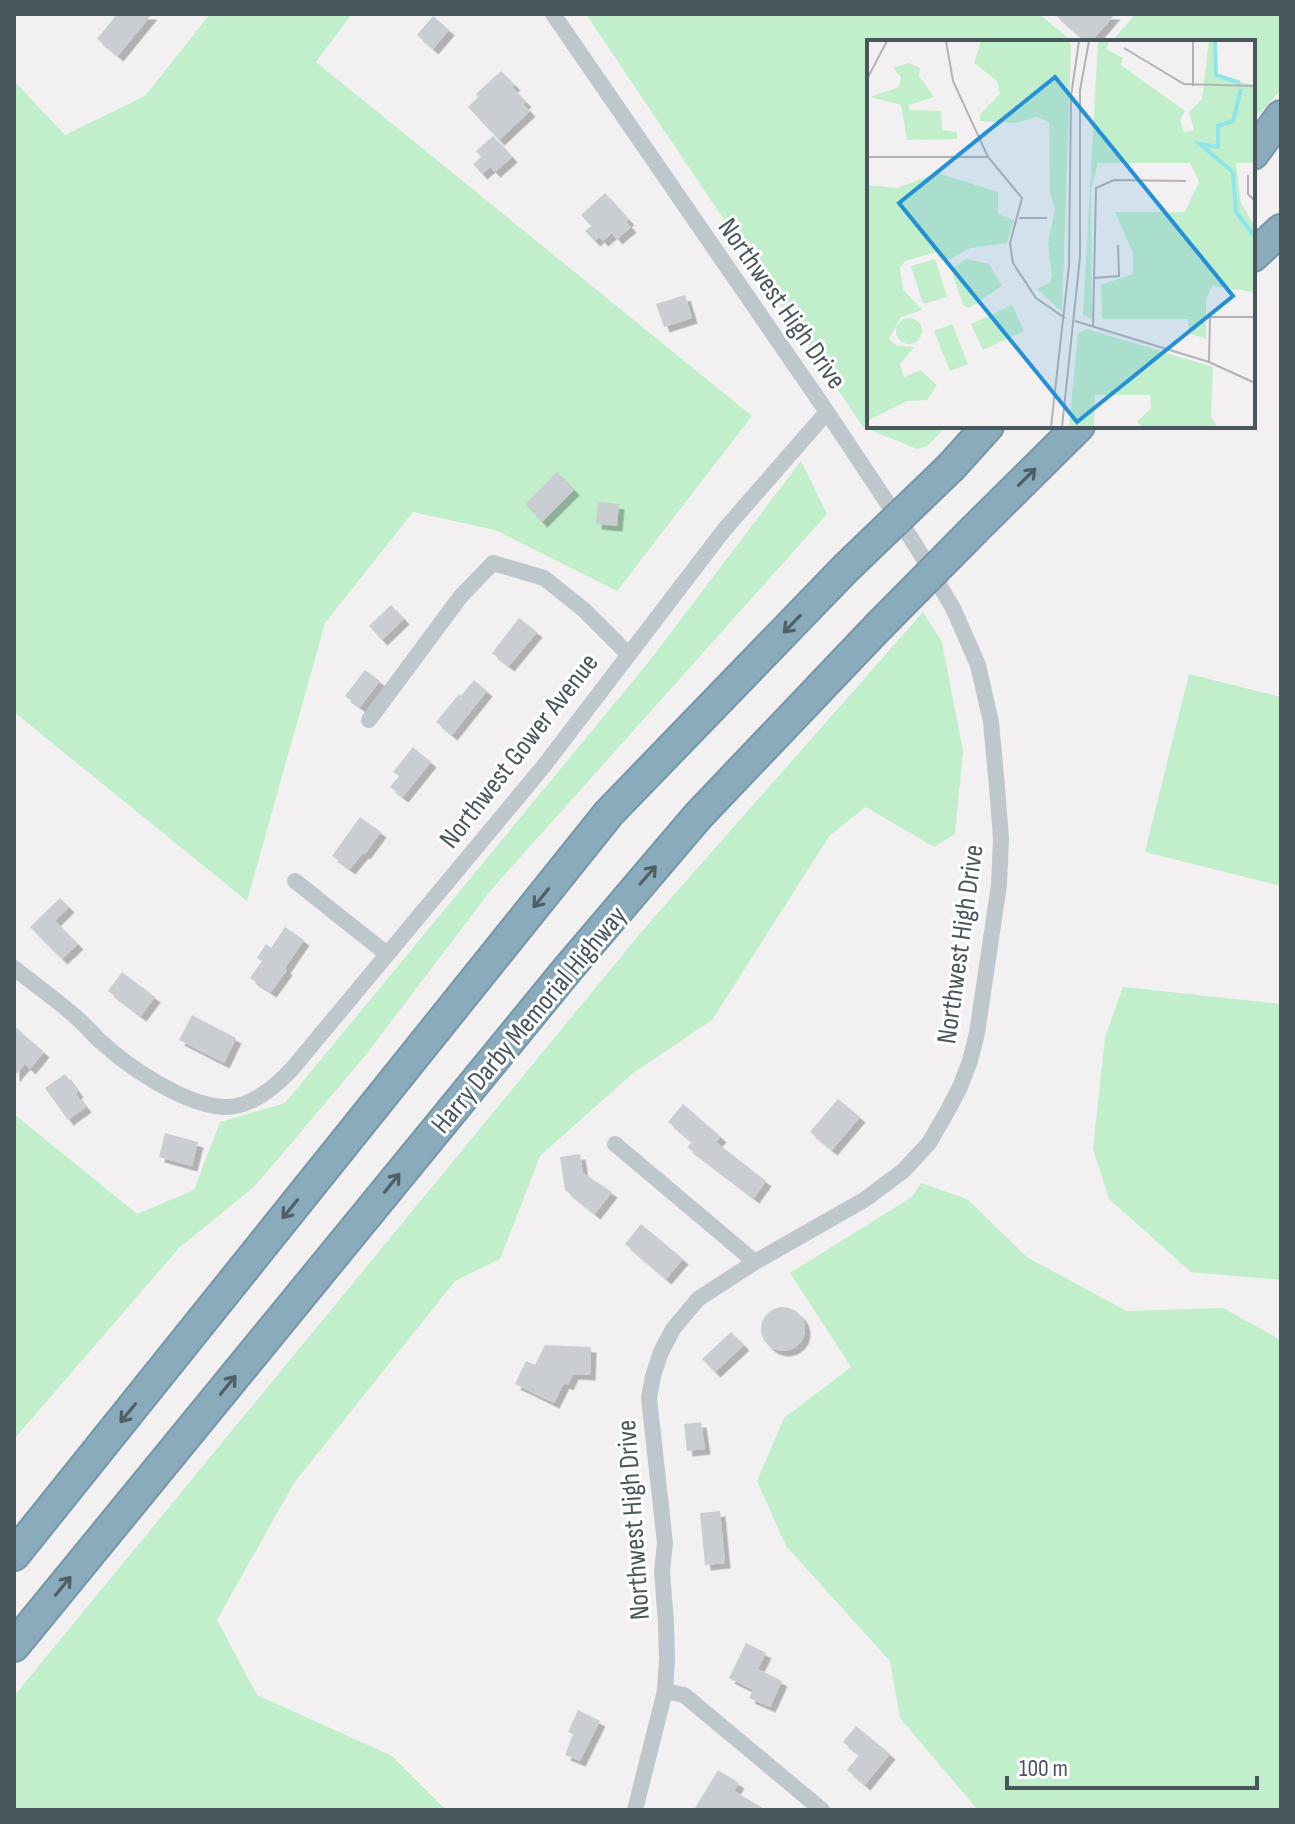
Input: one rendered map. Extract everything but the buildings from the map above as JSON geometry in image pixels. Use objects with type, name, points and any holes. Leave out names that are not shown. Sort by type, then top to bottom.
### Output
[{"type":"highway","points":[[1255,151],[1281,116]]},
{"type":"highway","points":[[1255,169],[1281,145]]},
{"type":"highway","points":[[1255,254],[1281,230]]},
{"type":"highway","points":[[14,1555],[609,813],[986,428]]},
{"type":"highway","name":"Harry Darby Memorial Highway","points":[[14,1646],[567,970],[698,816],[878,627],[1077,428]]},
{"type":"street","name":"Northwest High Drive","points":[[553,14],[827,412],[916,546],[953,608],[978,665],[991,722],[1001,839],[999,885],[977,1033],[960,1087],[929,1143],[903,1171],[864,1200],[755,1262],[698,1299],[680,1318],[661,1352],[649,1398],[665,1543],[662,1571],[666,1623],[665,1691],[635,1810]]},
{"type":"street","name":"Northwest Gower Avenue","points":[[14,968],[126,1062],[154,1081],[203,1104],[226,1107],[260,1096],[281,1081],[543,767],[724,530],[827,412]]},
{"type":"street","points":[[369,720],[461,596],[493,563],[544,578],[583,609],[628,654]]},
{"type":"street","points":[[295,881],[387,954]]},
{"type":"street","points":[[615,1144],[755,1262]]},
{"type":"street","points":[[665,1691],[684,1695],[822,1810]]},
{"type":"green space","points":[[210,14],[352,14],[316,62],[752,416],[617,591],[495,530],[413,512],[325,623],[247,901],[14,712],[14,81],[65,135],[145,96]]},
{"type":"green space","points":[[586,14],[1039,14],[1071,40],[867,40],[867,428],[945,428],[927,446],[917,449],[863,427]]},
{"type":"green space","points":[[1136,14],[1281,14],[1281,90],[1255,118],[1255,40],[1113,40]]},
{"type":"green space","points":[[801,461],[827,514],[491,890],[365,1056],[255,1186],[179,1248],[14,1439],[14,1114],[137,1214],[194,1190],[220,1122],[285,1103],[647,664]]},
{"type":"green space","points":[[923,612],[942,642],[963,751],[955,834],[934,847],[866,807],[830,835],[712,1020],[632,1074],[540,1156],[500,1259],[455,1281],[294,1483],[217,1620],[257,1695],[392,1756],[446,1810],[14,1810],[14,1696],[643,930]]},
{"type":"green space","points":[[1189,674],[1281,697],[1281,886],[1145,852]]},
{"type":"green space","points":[[1123,987],[1281,1004],[1281,1280],[1191,1272],[1109,1199],[1093,1149],[1105,1037]]},
{"type":"green space","points":[[921,1183],[967,1199],[1028,1258],[1127,1311],[1223,1308],[1281,1340],[1281,1810],[978,1810],[900,1718],[890,1661],[786,1546],[757,1481],[784,1418],[851,1367],[790,1273],[912,1197]]}]
